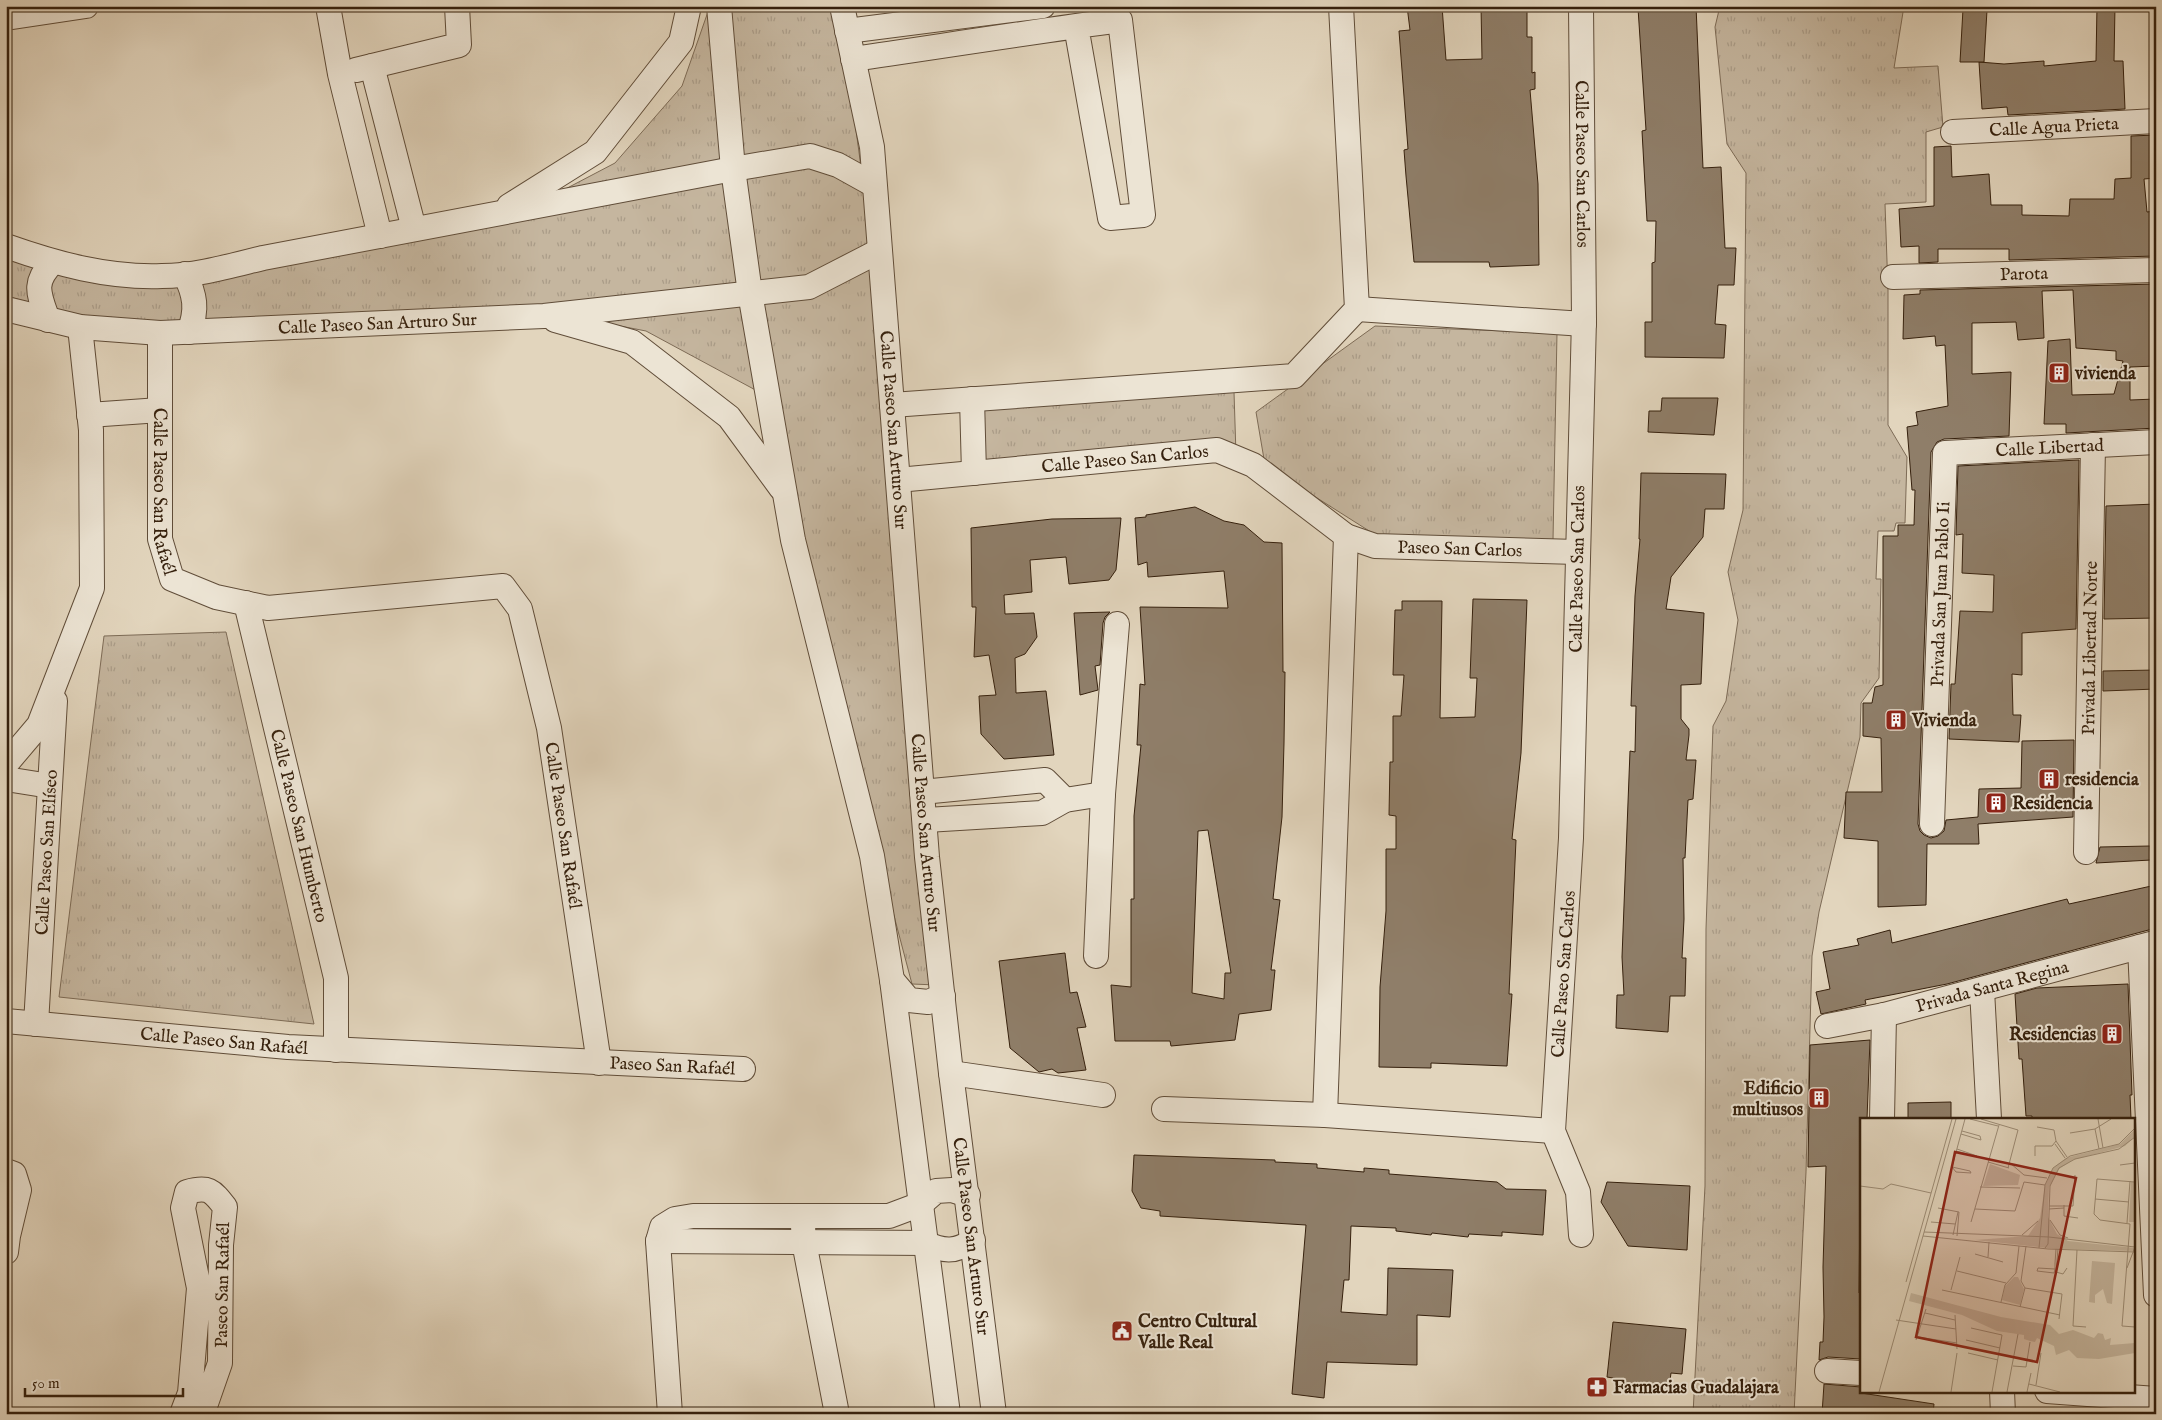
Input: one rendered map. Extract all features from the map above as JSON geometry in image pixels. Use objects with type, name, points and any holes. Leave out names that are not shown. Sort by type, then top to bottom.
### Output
[{"type":"street","points":[[6,18],[86,6]]},
{"type":"street","points":[[328,6],[340,74],[380,236]]},
{"type":"street","points":[[340,74],[459,45],[456,6]]},
{"type":"street","points":[[496,214],[596,152],[681,42],[689,6]]},
{"type":"street","points":[[718,6],[732,169],[750,293],[784,492],[793,540],[872,856],[892,980],[948,1414]]},
{"type":"street","name":"Calle Paseo San Arturo Sur","points":[[842,6],[872,147],[922,792],[926,820],[927,857],[951,1072],[968,1195],[994,1414]]},
{"type":"street","points":[[847,31],[1043,6]]},
{"type":"street","points":[[892,405],[1294,376],[1357,309],[1341,6]]},
{"type":"street","name":"Calle Paseo San Carlos","points":[[1581,6],[1584,324],[1571,838],[1553,1131],[1578,1192],[1581,1235]]},
{"type":"street","points":[[853,59],[1076,26],[1120,20],[1143,216],[1110,218],[1076,26]]},
{"type":"street","points":[[372,66],[414,229]]},
{"type":"street","name":"Calle Agua Prieta","points":[[1953,132],[2156,121]]},
{"type":"street","points":[[6,246],[53,262],[104,273],[163,276],[216,270],[263,258],[414,229],[810,156],[838,165],[874,185]]},
{"type":"street","name":"Calle Paseo San Arturo Sur","points":[[6,308],[80,327],[160,333],[544,316],[809,287],[879,251]]},
{"type":"street","points":[[48,320],[38,290],[39,281],[43,273],[53,262]]},
{"type":"street","name":"Parota","points":[[1893,277],[2156,270]]},
{"type":"street","points":[[185,274],[195,303],[195,317],[189,332]]},
{"type":"street","points":[[1357,309],[1584,324]]},
{"type":"street","points":[[544,316],[632,342],[729,417],[784,492]]},
{"type":"street","points":[[6,764],[39,725],[92,588],[89,415],[80,327]]},
{"type":"street","name":"Calle Paseo San Rafaél","points":[[6,1021],[288,1048],[599,1062],[548,728],[520,609],[504,586],[268,608],[216,597],[172,579],[160,539],[160,333]]},
{"type":"street","points":[[972,399],[974,473]]},
{"type":"street","points":[[89,415],[160,410]]},
{"type":"street","name":"Calle Libertad","points":[[1945,453],[2156,442]]},
{"type":"street","name":"Privada Libertad Norte","points":[[2086,852],[2093,445]]},
{"type":"street","name":"Calle Paseo San Carlos","points":[[898,480],[1217,450],[1253,465],[1346,536]]},
{"type":"street","name":"Privada San Juan Pablo Ii","points":[[1932,824],[1945,453]]},
{"type":"street","points":[[1325,1115],[1346,536]]},
{"type":"street","name":"Paseo San Carlos","points":[[1346,536],[1375,546],[1577,552]]},
{"type":"street","name":"Calle Paseo San Humberto","points":[[246,603],[336,978],[336,1050]]},
{"type":"street","points":[[1096,956],[1103,794],[1117,624]]},
{"type":"street","name":"Calle Paseo San Elíseo","points":[[36,1024],[57,679]]},
{"type":"street","points":[[6,779],[50,786]]},
{"type":"street","points":[[922,792],[1045,780],[1065,800]]},
{"type":"street","points":[[926,820],[1042,813],[1065,800],[1103,794]]},
{"type":"street","points":[[2148,945],[2156,1294]]},
{"type":"street","name":"Privada Santa Regina","points":[[1827,1026],[1884,1015],[2148,945]]},
{"type":"street","points":[[892,980],[909,1000],[928,1002],[943,996]]},
{"type":"street","points":[[1982,990],[1989,1118]]},
{"type":"street","points":[[1882,1118],[1884,1015]]},
{"type":"street","name":"Paseo San Rafaél","points":[[599,1062],[743,1069]]},
{"type":"street","points":[[951,1072],[1103,1095]]},
{"type":"street","points":[[1164,1109],[1325,1115],[1553,1131]]},
{"type":"street","points":[[6,1172],[14,1174],[19,1190],[6,1252]]},
{"type":"street","name":"Paseo San Rafaél","points":[[182,1414],[190,1393],[199,1288],[183,1208],[187,1192],[201,1188],[214,1193],[225,1208],[221,1245],[220,1363],[204,1409],[191,1414]]},
{"type":"street","points":[[670,1414],[658,1241],[662,1227],[675,1219],[692,1216],[889,1216],[921,1204],[936,1191],[952,1190],[968,1195]]},
{"type":"street","points":[[803,1217],[804,1242],[837,1414]]},
{"type":"street","points":[[658,1241],[926,1243],[938,1249],[950,1250],[963,1248],[973,1240]]},
{"type":"street","points":[[1827,1371],[1860,1373]]},
{"type":"street","points":[[2002,1392],[2003,1414]]},
{"type":"street","points":[[2061,1392],[2156,1399]]},
{"type":"green space","points":[[710,6],[836,6],[847,62],[864,190],[937,985],[912,984],[874,840],[790,492],[774,400],[646,331],[537,310],[108,324],[6,296],[6,249],[176,280],[510,218],[615,163],[682,86]]},
{"type":"green space","points":[[1720,6],[1904,6],[1894,68],[1938,66],[1943,127],[1926,132],[1926,202],[1885,204],[1888,290],[1888,425],[1907,457],[1905,523],[1896,523],[1894,531],[1878,531],[1876,579],[1881,579],[1879,678],[1861,703],[1860,737],[1819,912],[1812,956],[1806,1172],[1794,1414],[1693,1414],[1705,1186],[1706,929],[1713,726],[1726,701],[1738,620],[1728,572],[1743,510],[1746,173],[1727,144],[1715,27]]},
{"type":"green space","points":[[1375,326],[1557,333],[1553,540],[1385,541],[1265,465],[1256,412]]},
{"type":"green space","points":[[1234,392],[1236,455],[977,468],[974,403]]},
{"type":"green space","points":[[226,632],[314,1024],[59,997],[104,636]]},
{"type":"building","points":[[1407,6],[1442,6],[1446,60],[1482,59],[1481,6],[1527,6],[1527,37],[1532,37],[1532,73],[1535,72],[1535,89],[1530,90],[1538,184],[1539,265],[1490,267],[1489,262],[1414,262],[1404,150],[1408,149],[1399,31],[1410,30]]},
{"type":"building","points":[[1696,6],[1703,168],[1721,167],[1725,248],[1736,248],[1734,285],[1718,285],[1715,324],[1726,325],[1724,358],[1645,357],[1645,322],[1652,322],[1652,263],[1655,262],[1656,221],[1647,221],[1642,131],[1646,130],[1638,8]]},
{"type":"building","points":[[2097,6],[2115,6],[2114,61],[2123,61],[2125,109],[2008,115],[2007,107],[1982,109],[1979,62],[2004,64],[2044,61],[2044,66],[2096,61]]},
{"type":"building","points":[[1963,9],[1987,10],[1984,62],[1960,62]]},
{"type":"building","points":[[2156,135],[2156,178],[2144,179],[2147,212],[2156,211],[2156,256],[2009,260],[2009,249],[1938,249],[1938,262],[1919,263],[1919,246],[1901,247],[1899,209],[1934,206],[1934,147],[1951,146],[1952,177],[1989,174],[1991,205],[2022,205],[2022,215],[2069,216],[2070,199],[2114,199],[2115,179],[2131,178],[2131,136]]},
{"type":"building","points":[[2156,284],[2156,366],[2130,367],[2130,400],[2156,399],[2156,428],[2066,433],[2066,424],[2044,424],[2048,341],[2070,339],[2072,395],[2114,394],[2123,361],[2116,360],[2116,351],[2076,348],[2073,290],[2042,291],[2044,338],[2018,340],[2016,322],[1972,323],[1972,374],[2011,372],[2009,436],[1944,439],[1937,442],[1931,452],[1918,824],[1920,831],[1924,835],[1931,838],[1938,836],[1944,831],[1946,820],[1978,817],[1979,789],[2021,788],[2022,741],[2074,740],[2073,817],[1978,824],[1979,844],[1927,844],[1926,905],[1878,907],[1878,841],[1844,838],[1846,792],[1882,792],[1881,738],[1863,736],[1863,703],[1872,703],[1875,687],[1883,685],[1883,536],[1898,536],[1898,525],[1914,525],[1915,490],[1912,490],[1907,427],[1918,425],[1916,412],[1948,406],[1945,345],[1936,346],[1935,336],[1903,339],[1904,295],[1920,294],[1920,290]]},
{"type":"building","points":[[1662,398],[1718,398],[1714,435],[1648,432],[1649,411],[1661,411]]},
{"type":"building","points":[[2079,460],[2076,629],[2022,633],[2022,675],[2012,674],[2013,715],[2021,715],[2019,742],[1949,739],[1951,684],[1955,684],[1960,611],[1993,612],[1994,575],[1962,573],[1963,534],[1956,535],[1958,466]]},
{"type":"building","points":[[1641,473],[1726,474],[1724,509],[1705,509],[1703,537],[1671,577],[1666,609],[1704,613],[1701,684],[1681,685],[1681,719],[1689,729],[1686,760],[1696,760],[1693,799],[1688,800],[1685,858],[1683,858],[1684,919],[1682,958],[1686,958],[1685,996],[1670,996],[1668,1032],[1616,1028],[1617,995],[1624,995],[1622,957],[1630,751],[1635,752],[1636,706],[1631,706],[1635,596],[1640,539]]},
{"type":"building","points":[[2156,504],[2156,618],[2104,619],[2106,506]]},
{"type":"building","points":[[1195,507],[1224,521],[1244,525],[1264,542],[1282,543],[1283,672],[1285,672],[1284,743],[1282,817],[1273,899],[1280,900],[1271,970],[1275,970],[1271,1010],[1239,1014],[1235,1040],[1171,1046],[1170,1041],[1115,1041],[1111,985],[1131,987],[1131,899],[1134,899],[1134,816],[1141,745],[1137,745],[1140,684],[1145,685],[1140,607],[1228,608],[1224,571],[1148,577],[1147,562],[1138,565],[1135,518],[1146,517],[1146,515]],"holes":[[[1208,830],[1231,973],[1225,973],[1224,999],[1192,993],[1198,831]]]},
{"type":"building","points":[[1121,518],[1116,570],[1109,580],[1069,584],[1066,557],[1030,560],[1032,592],[1004,595],[1005,614],[1034,613],[1037,637],[1025,654],[1015,658],[1016,693],[1046,691],[1054,755],[1004,759],[981,734],[979,696],[996,695],[989,655],[974,657],[976,607],[972,607],[971,528],[1052,519]]},
{"type":"building","points":[[1473,599],[1527,600],[1521,753],[1512,839],[1516,840],[1509,994],[1512,994],[1507,1066],[1431,1063],[1431,1068],[1379,1067],[1380,987],[1386,911],[1386,849],[1396,849],[1396,816],[1389,815],[1390,762],[1393,762],[1393,716],[1401,716],[1404,675],[1393,675],[1395,610],[1402,610],[1402,601],[1442,601],[1440,718],[1475,717],[1477,678],[1470,678]]},
{"type":"building","points":[[1110,612],[1105,617],[1103,623],[1100,665],[1095,666],[1098,690],[1080,695],[1074,613]]},
{"type":"building","points":[[2156,670],[2156,689],[2103,691],[2103,671]]},
{"type":"building","points":[[2150,846],[2151,860],[2096,863],[2100,847]]},
{"type":"building","points":[[2156,885],[2156,928],[1947,984],[1865,1000],[1866,1004],[1821,1014],[1816,992],[1830,989],[1823,952],[1859,945],[1857,939],[1890,930],[1892,943],[2067,899],[2069,904]]},
{"type":"building","points":[[1065,953],[1070,993],[1077,992],[1086,1027],[1077,1028],[1086,1070],[1058,1073],[1052,1069],[1039,1072],[1010,1048],[999,961]]},
{"type":"building","points":[[2128,984],[2132,1095],[2130,1095],[2131,1118],[2032,1118],[2032,1116],[2026,1116],[2022,1059],[2019,1059],[2015,994],[2037,988]]},
{"type":"building","points":[[1870,1040],[1867,1118],[1860,1118],[1860,1359],[1828,1357],[1819,1360],[1820,1342],[1823,1342],[1824,1317],[1823,1267],[1826,1166],[1808,1167],[1810,1045]]},
{"type":"building","points":[[1951,1102],[1951,1118],[1908,1118],[1908,1103]]},
{"type":"building","points":[[1134,1155],[1275,1160],[1275,1162],[1317,1164],[1317,1168],[1364,1172],[1364,1168],[1389,1170],[1389,1174],[1497,1182],[1506,1189],[1546,1190],[1543,1235],[1502,1232],[1502,1236],[1469,1234],[1468,1237],[1396,1231],[1396,1228],[1351,1226],[1349,1280],[1344,1280],[1341,1312],[1387,1315],[1388,1268],[1453,1270],[1450,1317],[1417,1315],[1417,1365],[1327,1362],[1324,1398],[1292,1394],[1306,1225],[1160,1216],[1160,1211],[1141,1208],[1132,1191]]},
{"type":"building","points":[[1607,1182],[1690,1186],[1687,1250],[1628,1246],[1601,1202]]},
{"type":"building","points":[[1613,1322],[1686,1329],[1682,1374],[1671,1373],[1669,1388],[1626,1386],[1625,1380],[1607,1377]]},
{"type":"building","points":[[1824,1384],[1860,1387],[1861,1393],[1934,1404],[1933,1414],[1822,1414]]},
{"type":"place","name":"vivienda","points":[[2059,373]]},
{"type":"place","name":"Vivienda","points":[[1896,720]]},
{"type":"place","name":"residencia","points":[[2049,779]]},
{"type":"place","name":"Residencia","points":[[1996,803]]},
{"type":"place","name":"Residencias","points":[[2112,1034]]},
{"type":"place","name":"Edificio multiusos","points":[[1819,1098]]},
{"type":"place","name":"Centro Cultural Valle Real","points":[[1122,1331]]},
{"type":"place","name":"Farmacias Guadalajara","points":[[1597,1387]]}]
